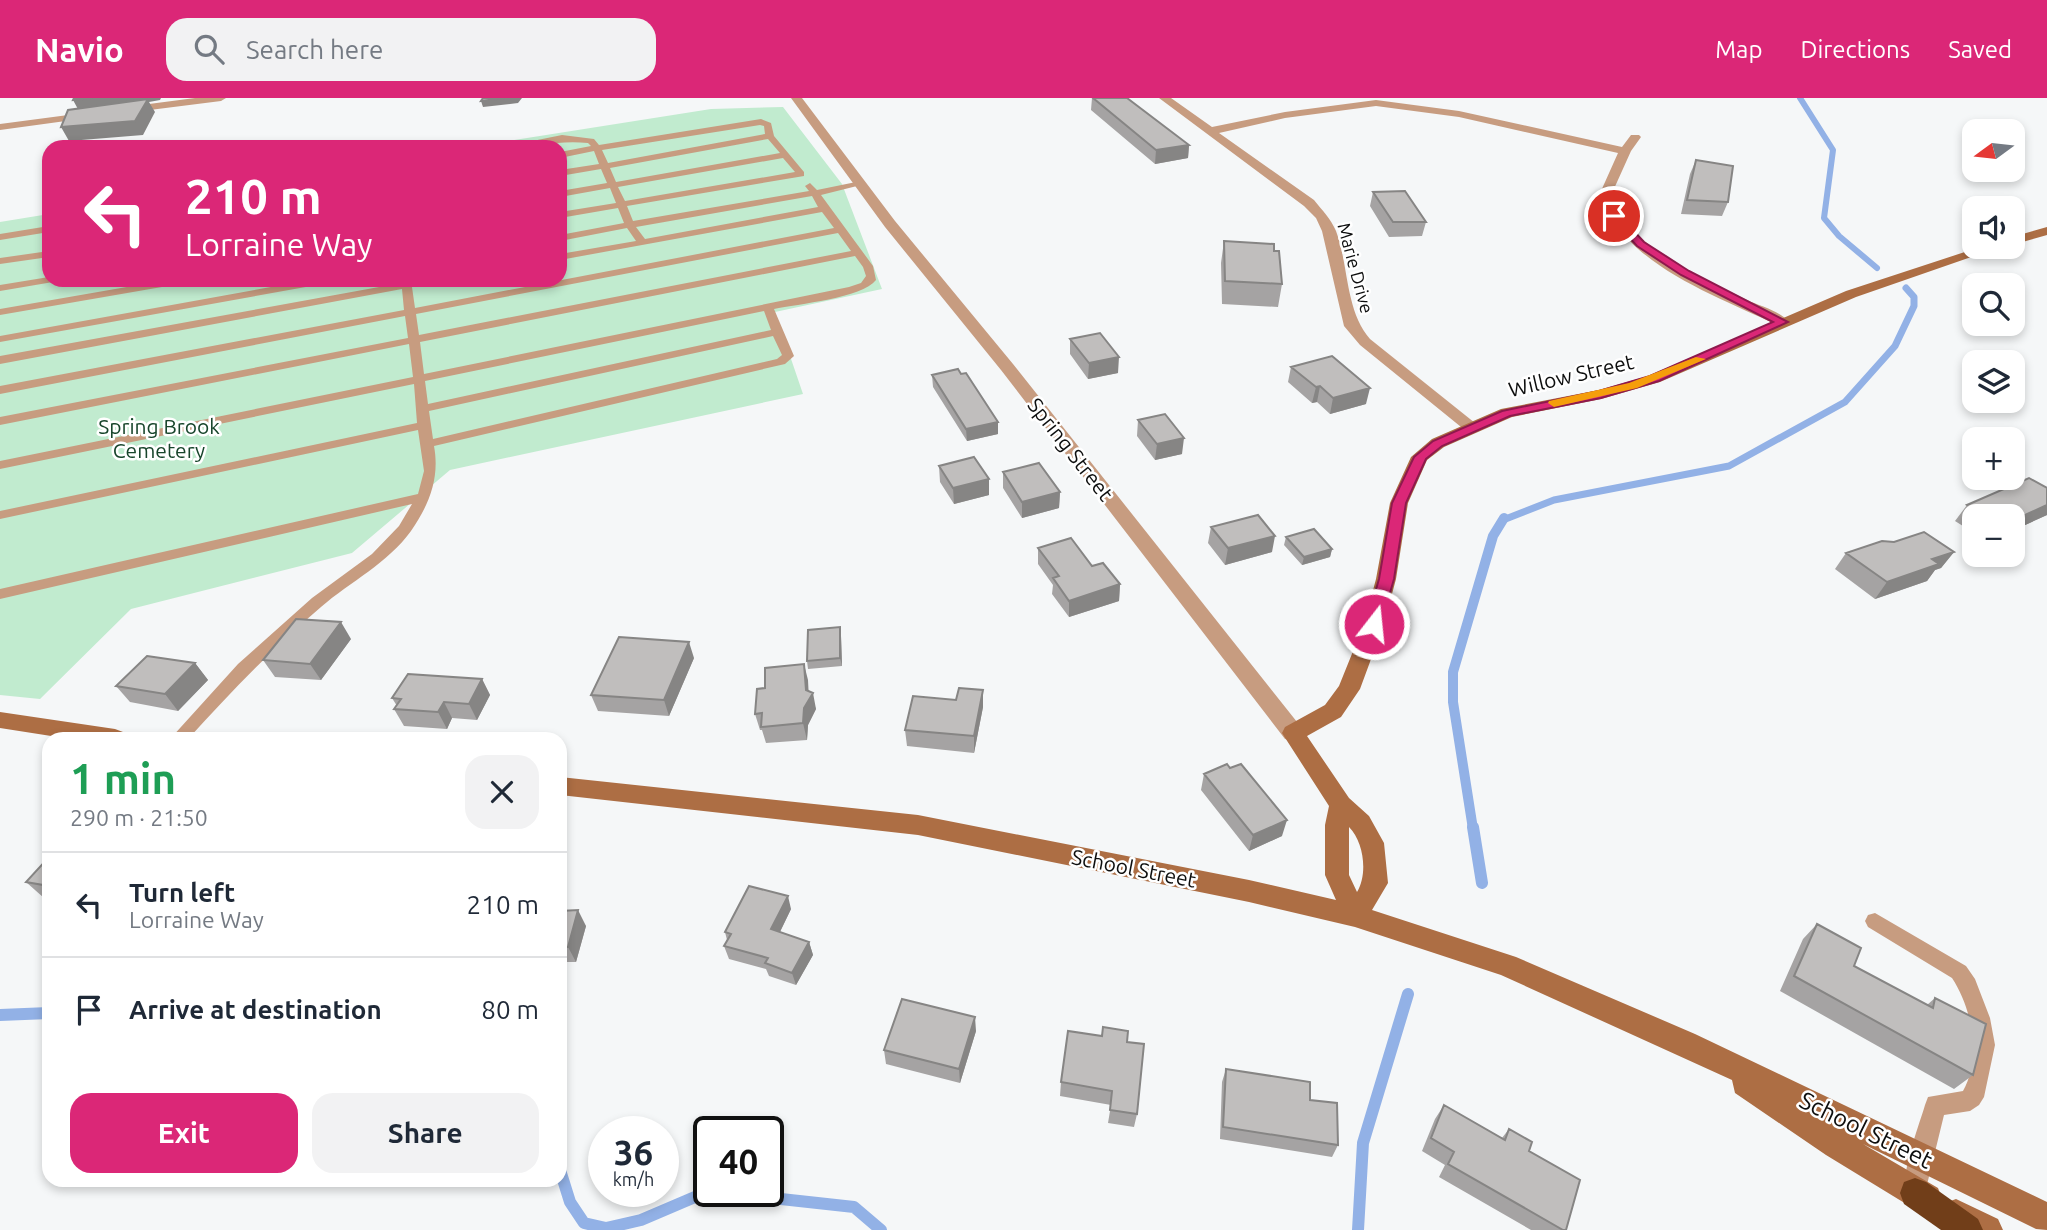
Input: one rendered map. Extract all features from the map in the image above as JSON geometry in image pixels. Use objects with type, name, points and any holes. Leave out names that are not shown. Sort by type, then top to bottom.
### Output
[{"type":"highway","points":[[1915,1193],[1967,1230]]},
{"type":"street","points":[[114,112],[221,98]]},
{"type":"street","name":"Spring Street","points":[[796,98],[858,183],[1007,367],[1293,733],[1341,805],[1361,823],[1372,843],[1376,883],[1355,916]]},
{"type":"street","name":"Marie Drive","points":[[1164,98],[1308,203],[1322,217],[1329,231],[1351,327],[1365,342],[1472,427]]},
{"type":"street","points":[[1211,131],[1349,105],[1394,104],[1459,114],[1625,151]]},
{"type":"street","points":[[0,127],[101,114]]},
{"type":"street","points":[[1635,137],[1625,151],[1607,191],[1614,216],[1640,244],[1685,273],[1783,322]]},
{"type":"street","points":[[2025,237],[2047,231]]},
{"type":"street","name":"Willow Street","points":[[1293,733],[1333,711],[1349,689],[1374,624],[1386,579],[1399,503],[1420,457],[1437,443],[1507,413],[1601,394],[1654,379],[1783,322],[1900,275],[1962,256]]},
{"type":"street","points":[[0,720],[77,732]]},
{"type":"street","name":"School Street","points":[[567,787],[918,825],[1249,891],[1355,916],[1507,965],[1685,1043],[2047,1218]]},
{"type":"street","points":[[1341,805],[1337,825],[1337,875],[1355,916]]},
{"type":"street","name":"School Street","points":[[1685,1043],[1836,1145],[1915,1193],[1987,1230]]},
{"type":"lane","points":[[0,464],[768,307],[866,285],[872,279],[873,274],[801,174],[770,136],[768,125],[754,123],[567,154]]},
{"type":"lane","points":[[567,172],[770,136]]},
{"type":"lane","points":[[558,140],[573,138],[591,141],[597,148],[629,225],[642,243]]},
{"type":"lane","points":[[567,193],[786,155]]},
{"type":"lane","points":[[567,214],[801,174]]},
{"type":"lane","points":[[567,237],[858,183]]},
{"type":"lane","points":[[567,256],[824,209]]},
{"type":"lane","points":[[0,237],[42,230]]},
{"type":"lane","points":[[567,282],[840,230]]},
{"type":"lane","points":[[0,421],[857,253]]},
{"type":"lane","points":[[0,261],[42,255]]},
{"type":"lane","points":[[0,288],[42,281]]},
{"type":"lane","points":[[0,312],[145,287]]},
{"type":"lane","points":[[0,339],[289,287]]},
{"type":"lane","points":[[0,360],[385,287]]},
{"type":"lane","points":[[185,732],[244,668],[317,602],[377,557],[405,529],[430,487],[421,377],[407,287]]},
{"type":"lane","points":[[0,390],[541,287]]},
{"type":"lane","points":[[428,444],[781,362],[788,356],[787,350],[768,307]]},
{"type":"lane","points":[[423,409],[778,332]]},
{"type":"lane","points":[[0,515],[423,425]]},
{"type":"lane","points":[[0,594],[423,497]]},
{"type":"lane","points":[[1875,921],[1959,972],[1968,985],[1980,1018],[1985,1045],[1976,1090],[1971,1098],[1962,1103],[1936,1105],[1921,1157],[1915,1193]]},
{"type":"green space","name":"Spring Brook Cemetery","points":[[783,107],[842,184],[882,289],[775,312],[803,394],[450,470],[352,553],[131,609],[40,699],[0,695],[0,222],[42,215],[42,287],[567,287],[567,140],[514,140],[711,109]]},
{"type":"building","points":[[483,98],[504,98],[481,101]]},
{"type":"building","points":[[1093,98],[1127,98],[1189,145],[1156,150]]},
{"type":"building","points":[[148,99],[135,121],[61,127],[68,110]]},
{"type":"building","points":[[1696,160],[1733,166],[1728,202],[1687,200]]},
{"type":"building","points":[[1405,191],[1426,222],[1393,222],[1373,192]]},
{"type":"building","points":[[1224,241],[1274,244],[1274,251],[1279,251],[1282,284],[1225,281]]},
{"type":"building","points":[[1100,333],[1119,357],[1089,363],[1070,339]]},
{"type":"building","points":[[1332,356],[1370,388],[1333,398],[1291,367]]},
{"type":"building","points":[[958,369],[961,374],[966,373],[998,422],[966,429],[932,375]]},
{"type":"building","points":[[1165,414],[1184,438],[1157,444],[1138,420]]},
{"type":"building","points":[[974,457],[989,479],[953,488],[939,466]]},
{"type":"building","points":[[1039,463],[1060,492],[1022,502],[1003,472]]},
{"type":"building","points":[[2029,478],[2047,488],[2047,505],[2025,515],[2025,504],[1969,504],[2001,490],[2025,490],[2025,480]]},
{"type":"building","points":[[1258,515],[1275,536],[1228,548],[1211,527]]},
{"type":"building","points":[[1314,529],[1332,549],[1304,557],[1286,537]]},
{"type":"building","points":[[1924,532],[1954,552],[1932,559],[1939,564],[1887,582],[1846,553],[1882,541],[1894,542]]},
{"type":"building","points":[[1071,538],[1092,566],[1103,563],[1120,584],[1069,601],[1053,578],[1059,576],[1038,548]]},
{"type":"building","points":[[296,619],[341,622],[310,664],[263,660]]},
{"type":"building","points":[[840,627],[840,658],[807,661],[808,630]]},
{"type":"building","points":[[619,637],[689,642],[664,700],[591,695]]},
{"type":"building","points":[[147,656],[195,663],[165,694],[116,686]]},
{"type":"building","points":[[804,664],[806,690],[813,693],[804,708],[803,723],[761,727],[762,713],[755,714],[757,689],[765,688],[765,668]]},
{"type":"building","points":[[408,674],[482,679],[469,704],[444,702],[438,712],[394,709],[401,699],[392,698]]},
{"type":"building","points":[[959,688],[983,690],[974,736],[905,730],[913,696],[956,700]]},
{"type":"building","points":[[1227,764],[1230,768],[1241,764],[1287,820],[1253,835],[1204,774]]},
{"type":"building","points":[[42,865],[42,885],[26,882]]},
{"type":"building","points":[[749,886],[788,896],[771,929],[809,942],[792,973],[765,963],[768,958],[724,946],[731,934],[725,932]]},
{"type":"building","points":[[578,910],[568,947],[567,947],[567,911]]},
{"type":"building","points":[[1817,924],[1861,948],[1854,966],[1933,1008],[1935,998],[1986,1024],[1973,1075],[1794,976]]},
{"type":"building","points":[[902,999],[975,1017],[959,1069],[884,1050]]},
{"type":"building","points":[[1103,1027],[1128,1031],[1127,1042],[1144,1044],[1137,1114],[1110,1110],[1112,1091],[1061,1082],[1068,1031],[1102,1036]]},
{"type":"building","points":[[1226,1069],[1310,1082],[1310,1100],[1337,1103],[1338,1145],[1223,1127]]},
{"type":"building","points":[[1444,1105],[1505,1140],[1509,1129],[1532,1142],[1529,1151],[1580,1180],[1566,1230],[1448,1164],[1454,1152],[1431,1138]]},
{"type":"waterway","points":[[1800,98],[1833,150],[1824,218],[1839,236],[1877,268]]},
{"type":"waterway","points":[[1503,520],[1554,500],[1729,466],[1845,402],[1895,346],[1914,306],[1914,297],[1906,288]]},
{"type":"waterway","points":[[1473,829],[1453,702],[1453,672],[1493,536],[1504,518]]},
{"type":"waterway","points":[[1473,827],[1482,883]]},
{"type":"waterway","points":[[1358,1230],[1363,1143],[1408,994]]},
{"type":"waterway","points":[[0,1015],[42,1013]]},
{"type":"waterway","points":[[565,1187],[570,1202],[584,1223],[606,1228],[641,1220],[693,1198]]},
{"type":"waterway","points":[[784,1199],[854,1207],[881,1230]]},
{"type":"slow traffic","points":[[1554,403],[1633,386],[1700,359]]},
{"type":"route","points":[[1374,624],[1386,579],[1399,503],[1420,457],[1437,443],[1507,413],[1601,394],[1654,379],[1783,322],[1685,273],[1640,244],[1614,216]]}]
